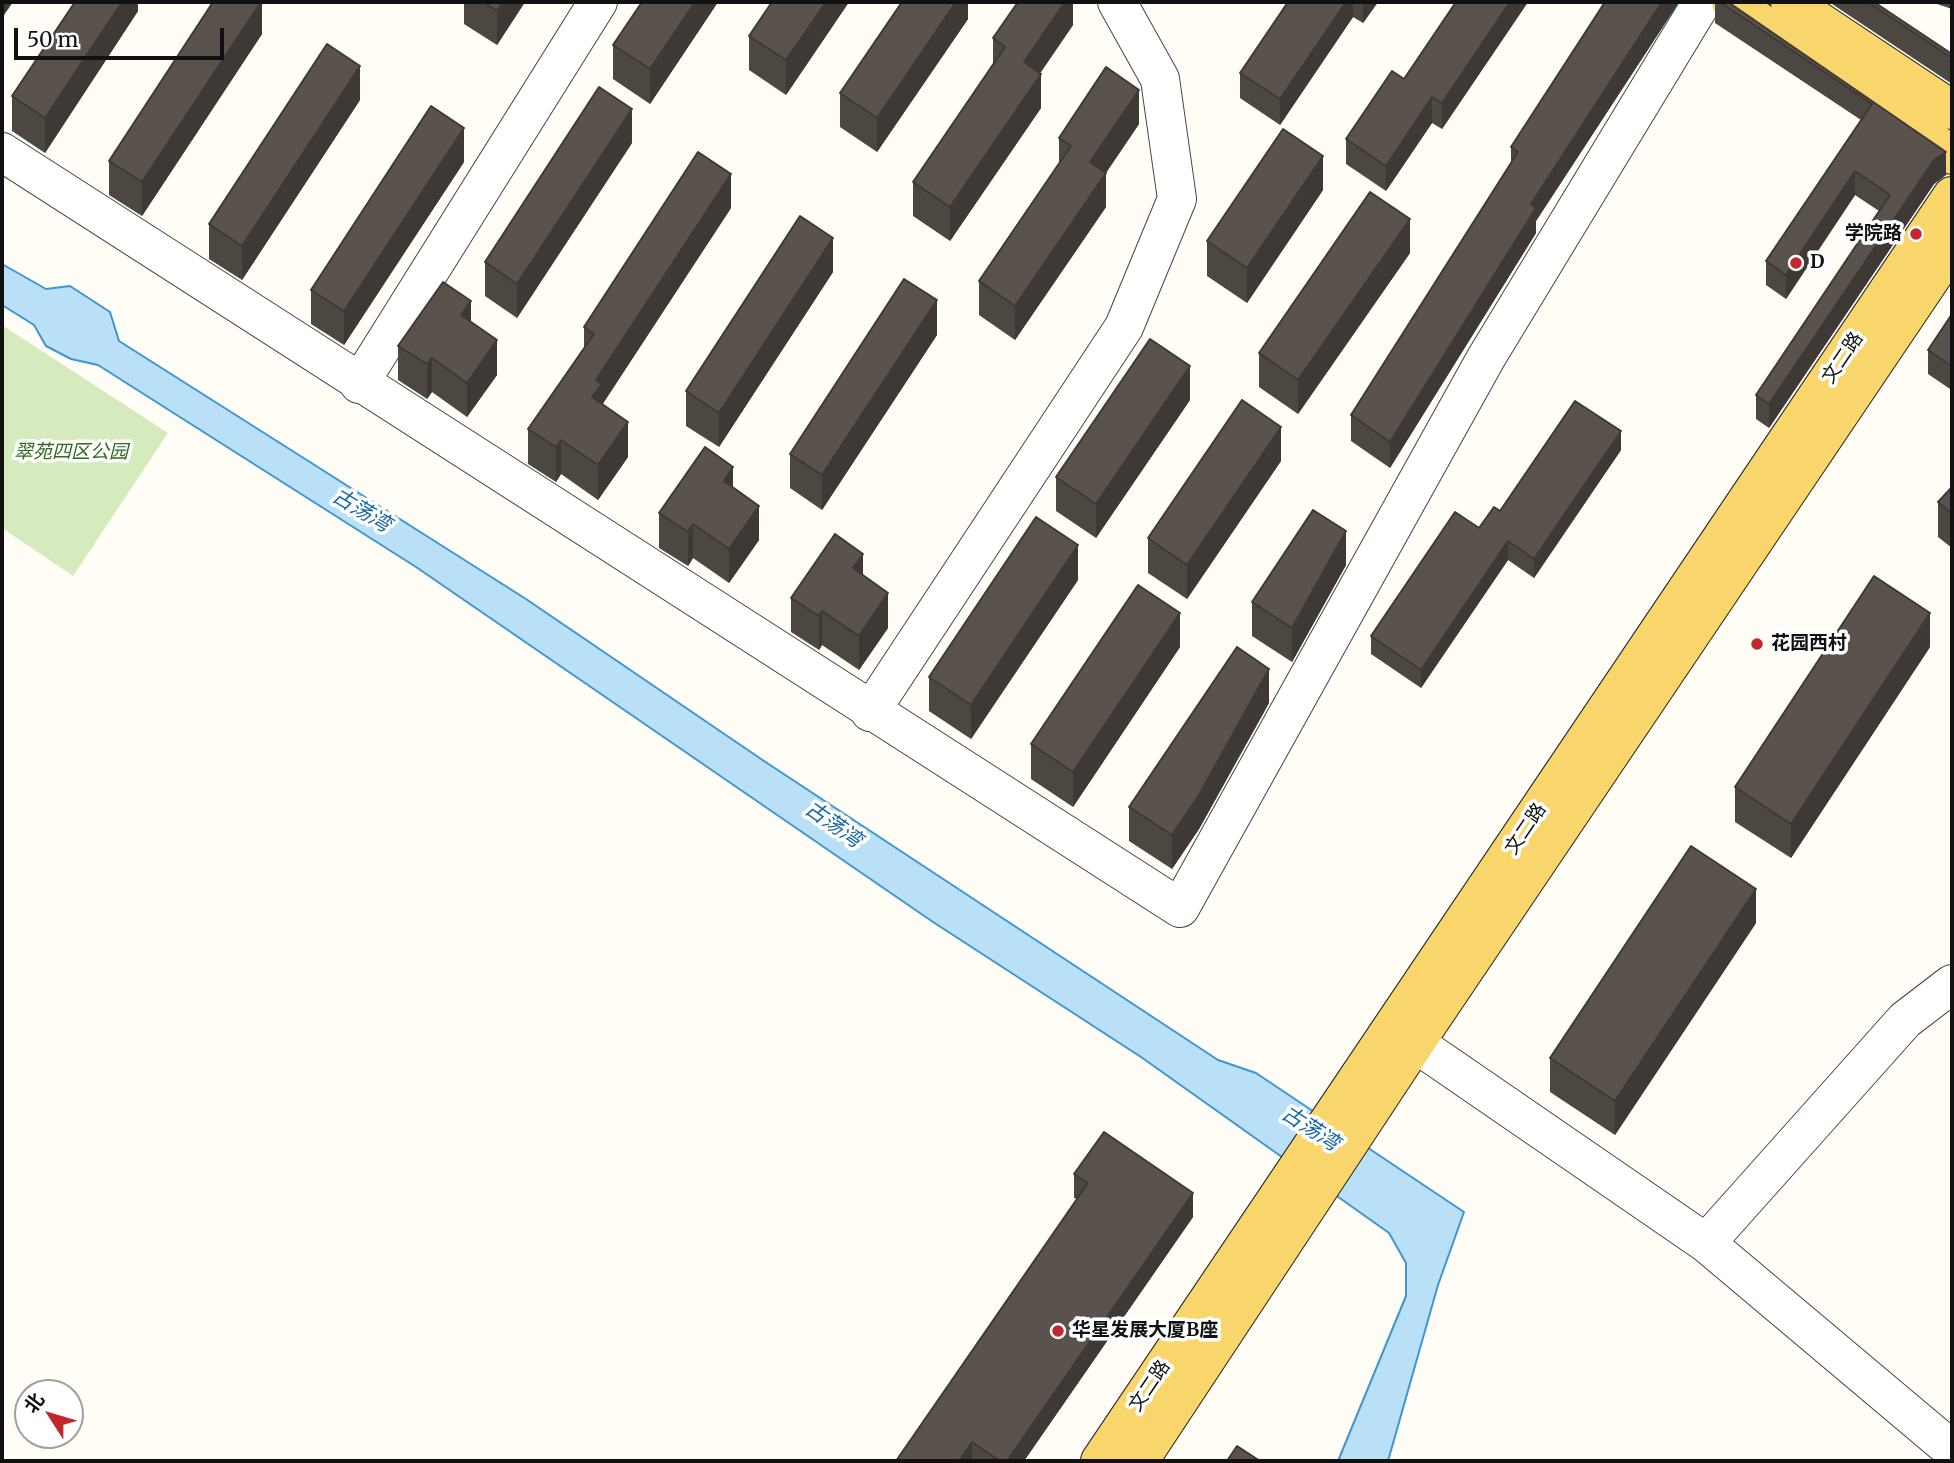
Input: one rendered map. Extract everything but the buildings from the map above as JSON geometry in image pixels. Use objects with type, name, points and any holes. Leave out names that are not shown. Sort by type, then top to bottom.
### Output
[{"type":"main road","points":[[1731,2],[1952,155]]},
{"type":"main road","points":[[1790,2],[1952,110]]},
{"type":"main road","name":"文二路","points":[[1100,1461],[1302,1188],[1952,196]]},
{"type":"main road","name":"文二路","points":[[1348,1119],[1415,1043],[1952,247]]},
{"type":"main road","name":"文二路","points":[[1139,1461],[1302,1188]]},
{"type":"street","points":[[359,384],[598,2]]},
{"type":"street","points":[[870,712],[1124,327],[1177,199],[1160,79],[1116,2]]},
{"type":"street","points":[[2,152],[870,712],[1180,908],[1486,358],[1702,2]]},
{"type":"street","points":[[1706,1243],[1905,1020],[1952,984]]},
{"type":"street","points":[[1415,1043],[1706,1243],[1952,1450]]},
{"type":"green space","name":"翠苑四区公园","points":[[2,325],[168,433],[73,576],[2,528]]},
{"type":"water","name":"古荡湾","points":[[2,264],[46,289],[70,286],[110,312],[119,341],[526,599],[764,761],[1218,1060],[1256,1073],[1464,1212],[1438,1285],[1388,1461],[1338,1461],[1406,1296],[1406,1263],[1389,1233],[1141,1057],[933,922],[416,567],[98,365],[71,359],[46,346],[34,325],[2,305]]},
{"type":"place","name":"学院路","points":[[1916,234]]},
{"type":"place","name":"D","points":[[1796,263]]},
{"type":"place","name":"花园西村","points":[[1757,644]]},
{"type":"place","name":"华星发展大厦B座","points":[[1058,1331]]}]
